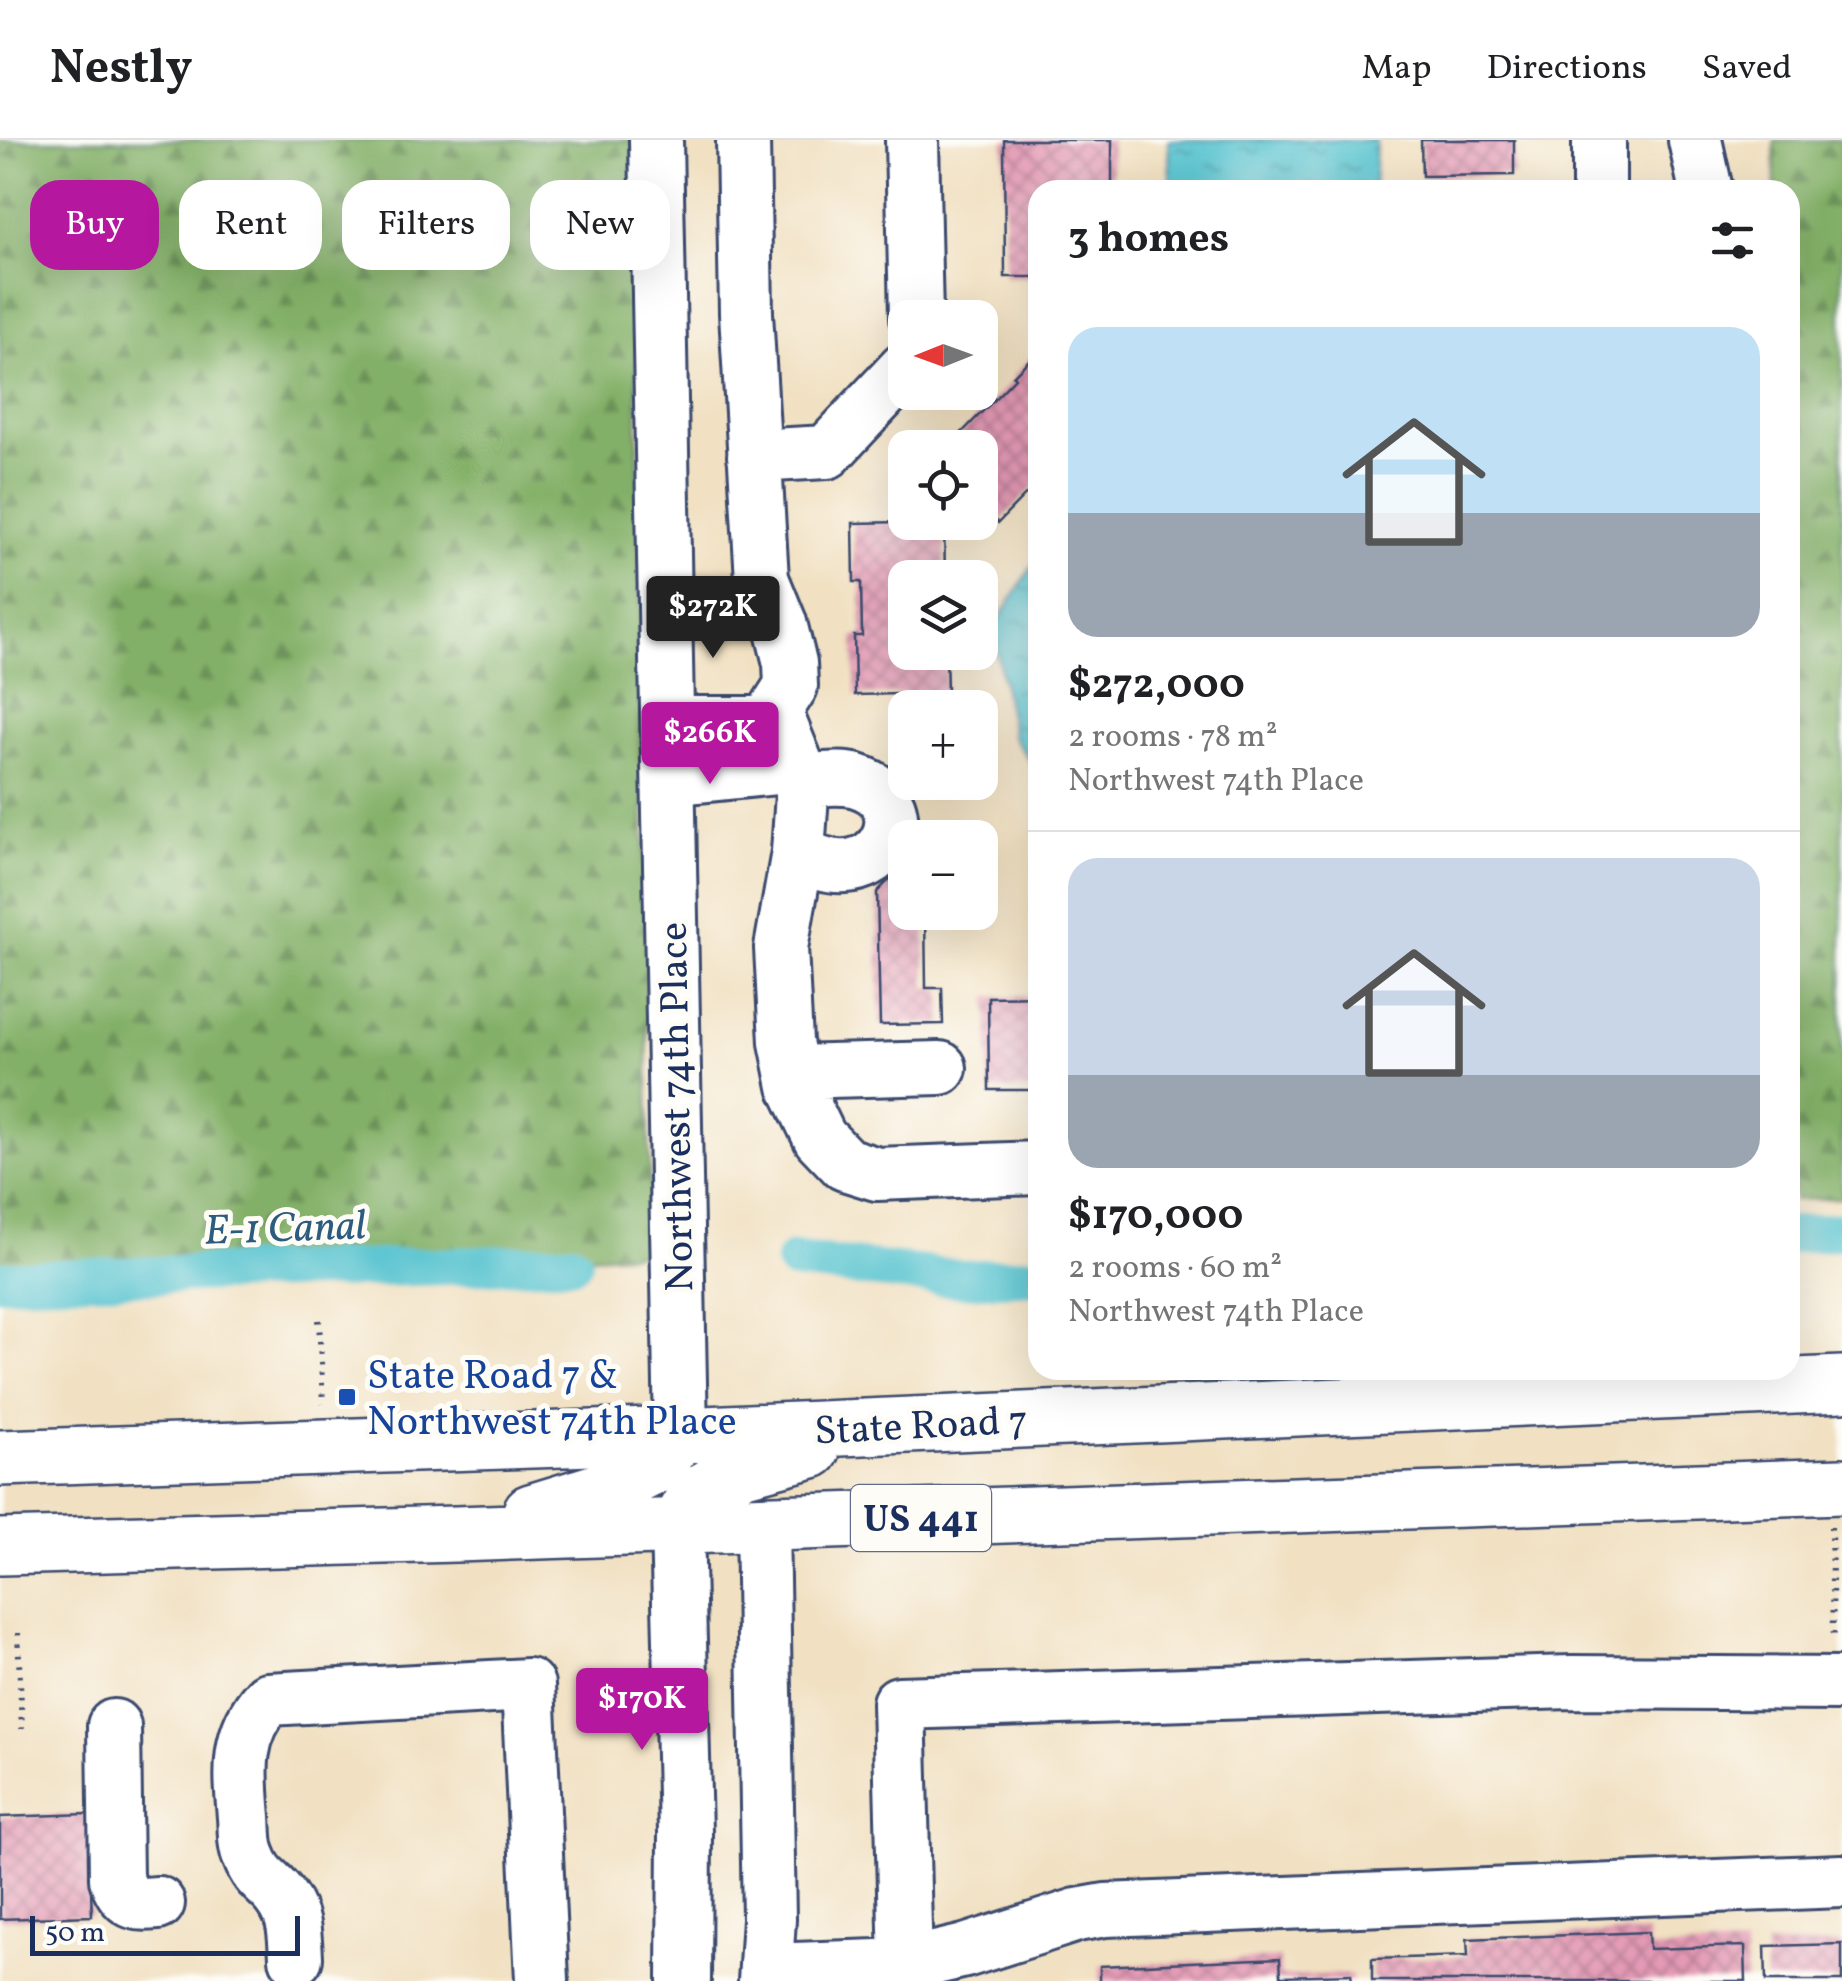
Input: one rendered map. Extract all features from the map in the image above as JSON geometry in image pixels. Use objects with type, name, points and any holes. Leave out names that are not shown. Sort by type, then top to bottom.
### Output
[{"type":"main road","name":"State Road 7","points":[[0,1458],[681,1435],[1842,1384]]},
{"type":"main road","points":[[678,1526],[696,1495],[741,1470],[912,1424]]},
{"type":"main road","points":[[456,1534],[616,1486],[650,1469],[681,1435]]},
{"type":"main road","name":"US 441","points":[[0,1548],[1836,1486]]},
{"type":"street","name":"Northwest 74th Place","points":[[656,140],[681,1435]]},
{"type":"street","points":[[743,140],[746,313],[762,579],[754,654],[758,689],[789,744],[798,852],[781,948],[785,1028],[795,1086],[820,1138],[845,1164],[878,1174],[1028,1168]]},
{"type":"street","points":[[912,140],[916,300]]},
{"type":"street","points":[[1599,140],[1599,180]]},
{"type":"street","points":[[1695,140],[1704,180]]},
{"type":"street","points":[[754,456],[827,452],[888,387]]},
{"type":"street","points":[[668,723],[789,744],[841,778],[856,780],[882,794],[890,810],[891,828],[886,843],[871,858],[850,866],[829,866],[798,852]]},
{"type":"street","points":[[669,779],[789,744]]},
{"type":"street","points":[[792,1072],[940,1068]]},
{"type":"street","points":[[762,1523],[769,1919],[765,1975],[906,1965],[1105,1910],[1842,1881]]},
{"type":"street","points":[[678,1526],[684,1981]]},
{"type":"street","points":[[906,1965],[898,1703],[1572,1682],[1840,1684]]},
{"type":"street","points":[[296,1958],[294,1923],[282,1897],[259,1877],[247,1852],[240,1769],[254,1715],[268,1699],[528,1685],[542,1980]]},
{"type":"street","points":[[114,1726],[116,1879],[122,1896],[138,1904],[158,1903]]},
{"type":"path","points":[[319,1320],[325,1447]]},
{"type":"path","points":[[1836,1486],[1833,1665],[1840,1684]]},
{"type":"path","points":[[18,1632],[22,1729]]},
{"type":"green space","points":[[0,140],[633,140],[634,180],[530,180],[530,270],[635,270],[651,1253],[0,1282]]},
{"type":"green space","points":[[1774,140],[1842,140],[1842,1198],[1800,1200],[1800,180],[1775,180]]},
{"type":"water","points":[[1168,140],[1376,140],[1374,180],[1170,180]]},
{"type":"water","points":[[1028,573],[1028,758],[1013,738],[998,656],[998,621]]},
{"type":"building","points":[[1004,140],[1112,140],[1112,180],[1028,180],[1028,277],[1005,277]]},
{"type":"building","points":[[1421,140],[1514,140],[1514,175],[1422,176]]},
{"type":"building","points":[[1028,361],[1028,492],[998,523],[998,430],[964,430],[984,410],[998,410],[998,396]]},
{"type":"building","points":[[853,523],[888,523],[888,540],[944,540],[945,560],[888,560],[888,670],[946,670],[947,690],[888,690],[888,694],[855,695],[854,636],[862,636],[861,582],[854,582]]},
{"type":"building","points":[[888,881],[888,930],[925,930],[926,988],[942,988],[943,1024],[880,1025],[877,892]]},
{"type":"building","points":[[1028,996],[1028,1090],[989,1090],[988,997]]},
{"type":"building","points":[[88,1814],[92,1916],[0,1919],[0,1817]]},
{"type":"building","points":[[1648,1932],[1649,1949],[1745,1946],[1746,1981],[1372,1981],[1372,1959],[1468,1956],[1467,1939]]},
{"type":"building","points":[[1842,1944],[1842,1981],[1766,1981],[1765,1946]]},
{"type":"building","points":[[1280,1958],[1281,1976],[1351,1974],[1352,1981],[1100,1981],[1100,1966]]},
{"type":"waterway","name":"E-1 Canal","points":[[1800,1234],[1842,1231]]},
{"type":"waterway","name":"E-1 Canal","points":[[794,1261],[963,1279],[1028,1276]]},
{"type":"waterway","name":"E-1 Canal","points":[[0,1280],[573,1262]]},
{"type":"place","name":"State Road 7 & Northwest 74th Place","points":[[347,1397]]}]
